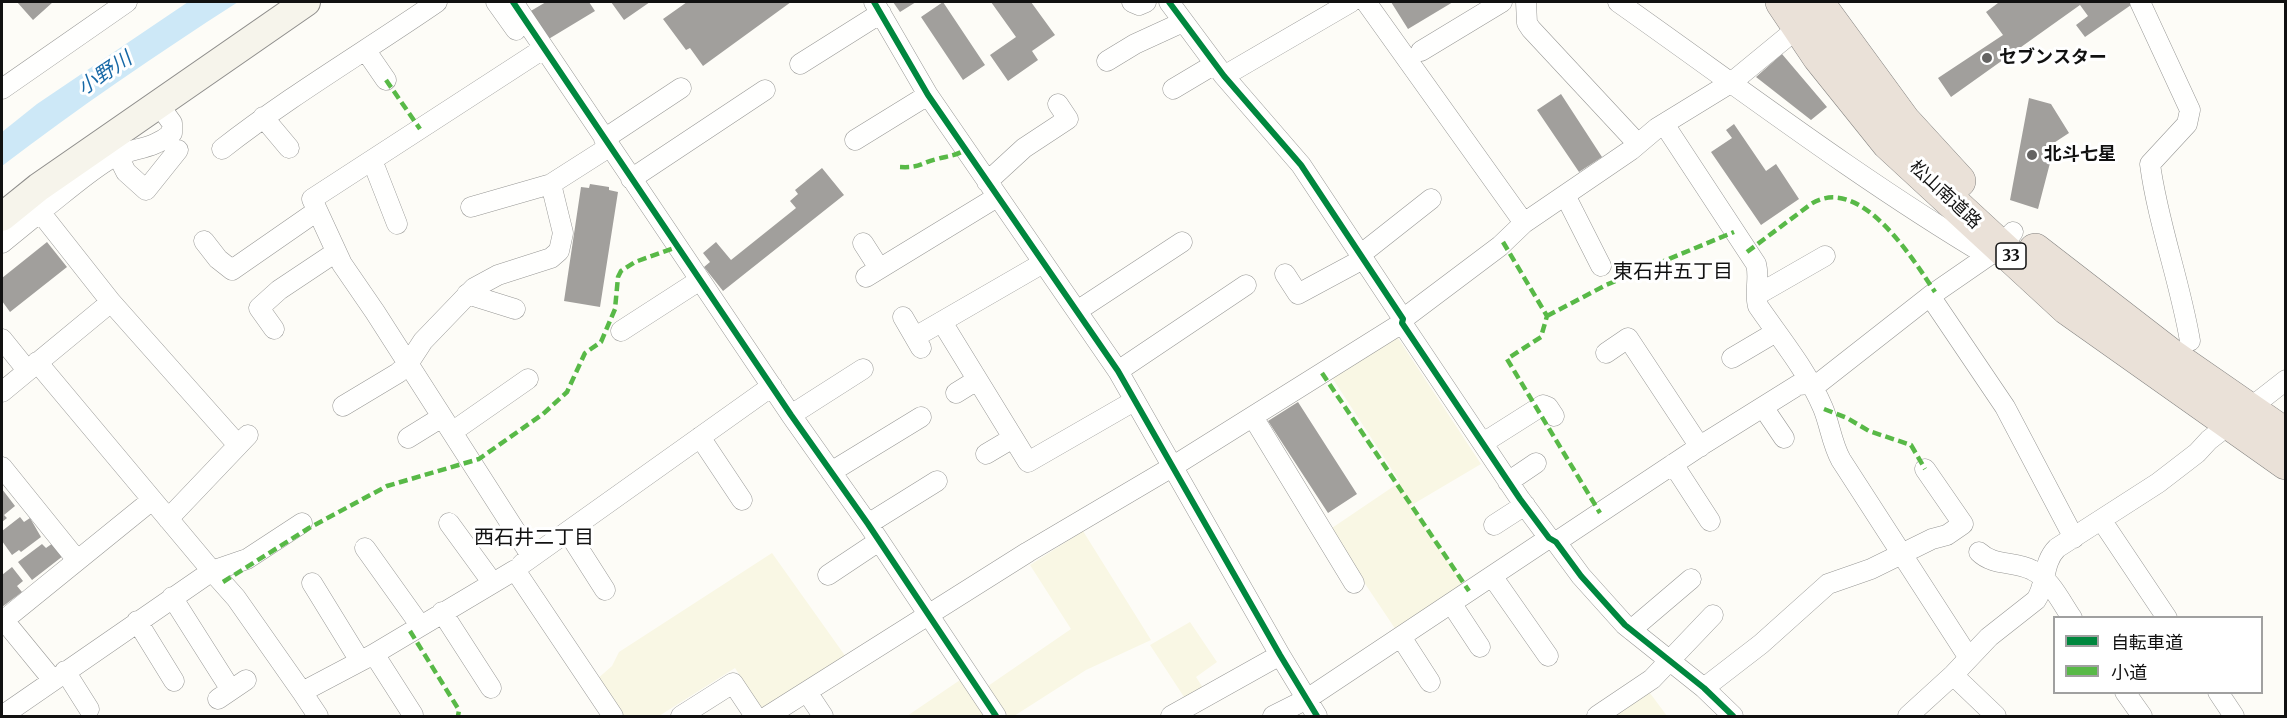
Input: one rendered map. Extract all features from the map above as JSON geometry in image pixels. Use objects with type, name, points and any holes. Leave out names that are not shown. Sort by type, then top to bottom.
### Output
[{"type":"highway","name":"松山南道路","points":[[1810,8],[1904,121],[1955,177],[2000,245],[2070,279],[2135,328],[2238,417],[2286,463]]},
{"type":"highway","name":"松山南道路","points":[[2238,417],[2286,435]]},
{"type":"street","points":[[2,89],[127,2]]},
{"type":"street","points":[[2,217],[39,187],[306,2]]},
{"type":"street","points":[[222,148],[263,117],[437,2]]},
{"type":"street","points":[[496,2],[538,52],[607,143],[791,415],[868,524],[996,717]]},
{"type":"street","points":[[513,2],[538,52]]},
{"type":"street","points":[[1132,2],[1139,4],[1146,2]]},
{"type":"street","points":[[1169,2],[1219,70],[1301,165],[1508,482],[1581,576],[1631,630],[1704,688],[1733,717]]},
{"type":"street","points":[[1173,89],[1219,70],[1352,2]]},
{"type":"street","points":[[1366,2],[1524,224]]},
{"type":"street","points":[[1421,51],[1502,2]]},
{"type":"street","points":[[1526,2],[1527,23],[1531,29],[1638,144]]},
{"type":"street","points":[[1618,2],[1905,205],[2000,245]]},
{"type":"street","points":[[2140,2],[2190,110],[2187,124],[2150,164],[2154,197],[2184,304],[2190,341]]},
{"type":"street","points":[[800,64],[877,8],[928,95],[1118,371],[1317,717]]},
{"type":"street","points":[[768,717],[1028,552],[1172,467],[1402,321],[1500,246],[1524,224],[1664,124],[1732,82],[1810,8]]},
{"type":"street","points":[[1107,61],[1135,44],[1183,22]]},
{"type":"street","points":[[366,51],[386,80]]},
{"type":"street","points":[[532,557],[356,287],[336,252],[312,199],[538,52]]},
{"type":"street","points":[[471,207],[551,184],[681,88]]},
{"type":"street","points":[[631,179],[765,90]]},
{"type":"street","points":[[855,140],[928,95]]},
{"type":"street","points":[[863,243],[873,272],[992,190],[1024,148],[1068,119],[1058,104]]},
{"type":"street","points":[[2,243],[108,160],[129,150],[148,148],[162,142],[172,133],[172,123],[159,105]]},
{"type":"street","points":[[263,117],[289,148]]},
{"type":"street","points":[[1664,124],[1756,264],[1758,306],[1824,409],[1835,450],[1969,658]]},
{"type":"street","points":[[118,156],[126,172],[146,190],[178,150]]},
{"type":"street","points":[[372,160],[397,224]]},
{"type":"street","points":[[343,406],[398,373],[408,364],[423,341],[467,294],[482,283],[498,275],[551,258],[559,251],[563,233],[551,184]]},
{"type":"street","points":[[1565,195],[1601,267]]},
{"type":"street","points":[[1286,274],[1298,294],[1361,257],[1431,200]]},
{"type":"street","points":[[204,241],[218,259],[232,270],[317,211]]},
{"type":"street","points":[[40,212],[111,302],[243,440],[168,519]]},
{"type":"street","points":[[1077,311],[1182,242]]},
{"type":"street","points":[[1273,717],[1307,699],[1492,576],[1798,385],[1819,383],[1930,296],[2000,245]]},
{"type":"street","points":[[274,329],[259,308],[279,290],[336,252]]},
{"type":"street","points":[[1757,295],[1825,256]]},
{"type":"street","points":[[903,317],[918,343],[942,322],[1043,263]]},
{"type":"street","points":[[621,331],[700,280]]},
{"type":"street","points":[[1118,371],[1246,285]]},
{"type":"street","points":[[467,294],[515,309]]},
{"type":"street","points":[[1930,296],[2005,407],[2074,538]]},
{"type":"street","points":[[2,392],[111,302]]},
{"type":"street","points":[[942,322],[1028,462],[1134,401]]},
{"type":"street","points":[[1732,358],[1776,332]]},
{"type":"street","points":[[1606,353],[1628,338],[1700,447]]},
{"type":"street","points":[[2,339],[32,366],[153,500],[236,598],[318,717]]},
{"type":"street","points":[[791,415],[863,369]]},
{"type":"street","points":[[408,438],[447,425],[528,379]]},
{"type":"street","points":[[956,393],[977,380]]},
{"type":"street","points":[[1908,717],[1989,637],[2036,600],[2051,554],[2158,483],[2286,381]]},
{"type":"street","points":[[302,692],[367,658],[515,570],[772,386]]},
{"type":"street","points":[[1483,443],[1543,405],[1548,407],[1554,416]]},
{"type":"street","points":[[1763,407],[1784,438]]},
{"type":"street","points":[[831,472],[921,417]]},
{"type":"street","points":[[1252,417],[1354,583]]},
{"type":"street","points":[[700,437],[742,500]]},
{"type":"street","points":[[986,454],[1013,438]]},
{"type":"street","points":[[1508,482],[1536,463]]},
{"type":"street","points":[[1673,464],[1710,521]]},
{"type":"street","points":[[2,467],[76,560]]},
{"type":"street","points":[[1704,688],[1761,645],[1828,584],[1871,569],[1932,539],[1947,535],[1963,524],[1925,469]]},
{"type":"street","points":[[868,524],[937,481]]},
{"type":"street","points":[[89,709],[3,619],[153,500]]},
{"type":"street","points":[[1494,525],[1525,505]]},
{"type":"street","points":[[2102,521],[2166,616]]},
{"type":"street","points":[[2,716],[58,675],[212,571],[247,559],[291,523]]},
{"type":"street","points":[[449,523],[492,582]]},
{"type":"street","points":[[568,532],[605,590]]},
{"type":"street","points":[[828,575],[879,541]]},
{"type":"street","points":[[365,548],[420,625]]},
{"type":"street","points":[[1979,552],[1990,561],[2021,565],[2034,570],[2044,578],[2071,616]]},
{"type":"street","points":[[515,570],[613,717]]},
{"type":"street","points":[[1492,576],[1525,638],[1548,656]]},
{"type":"street","points":[[1631,630],[1691,579]]},
{"type":"street","points":[[312,584],[413,715]]},
{"type":"street","points":[[172,597],[231,690]]},
{"type":"street","points":[[1451,603],[1480,646]]},
{"type":"street","points":[[442,612],[491,688]]},
{"type":"street","points":[[1597,717],[1652,679],[1713,615]]},
{"type":"street","points":[[137,621],[174,681]]},
{"type":"street","points":[[1401,637],[1430,682]]},
{"type":"street","points":[[1171,717],[1280,655]]},
{"type":"street","points":[[1953,675],[1996,717]]},
{"type":"street","points":[[681,717],[733,684],[755,717]]},
{"type":"street","points":[[807,692],[823,717]]},
{"type":"street","points":[[2126,694],[2142,717]]},
{"type":"street","points":[[2219,694],[2234,717]]},
{"type":"shaded area","points":[[1396,335],[1481,464],[1410,506],[1466,588],[1398,633],[1329,530],[1400,482],[1331,376]]},
{"type":"shaded area","points":[[1083,531],[1151,640],[1086,670],[1014,716],[1008,716],[988,686],[1071,629],[1030,565]]},
{"type":"shaded area","points":[[772,553],[846,657],[763,711],[735,668],[659,716],[620,716],[596,680],[612,666],[619,652]]},
{"type":"shaded area","points":[[1190,622],[1217,662],[1196,677],[1205,691],[1186,700],[1150,645]]},
{"type":"shaded area","points":[[963,678],[989,716],[907,716]]},
{"type":"shaded area","points":[[1647,689],[1667,716],[1608,716]]},
{"type":"water","name":"小野川","points":[[188,2],[238,2],[118,82],[2,166],[2,132],[37,104]]},
{"type":"building","points":[[17,2],[53,2],[33,20]]},
{"type":"building","points":[[546,2],[589,2],[595,11],[547,40],[529,12]]},
{"type":"building","points":[[611,2],[650,2],[624,20]]},
{"type":"building","points":[[687,2],[791,2],[703,66],[690,48],[686,50],[663,19]]},
{"type":"building","points":[[893,2],[916,2],[900,12]]},
{"type":"building","points":[[943,2],[985,65],[963,80],[921,17]]},
{"type":"building","points":[[991,2],[1031,2],[1055,35],[1032,51],[1038,60],[1008,81],[990,55],[1016,37]]},
{"type":"building","points":[[1391,2],[1453,2],[1408,29]]},
{"type":"building","name":"セブンスター","points":[[1996,2],[2131,2],[2131,5],[2085,37],[2076,25],[2088,16],[2080,5],[1951,97],[1938,78],[2003,35],[1986,12],[1998,3]]},
{"type":"building","points":[[1782,54],[1827,107],[1811,120],[1756,77]]},
{"type":"building","points":[[1561,94],[1602,157],[1579,172],[1537,110]]},
{"type":"building","name":"北斗七星","points":[[2029,98],[2051,104],[2069,133],[2043,150],[2050,163],[2038,209],[2010,200]]},
{"type":"building","points":[[1734,124],[1766,171],[1776,164],[1799,199],[1761,225],[1711,152],[1732,138],[1726,130]]},
{"type":"building","points":[[822,168],[844,195],[723,291],[704,267],[710,262],[703,253],[716,242],[731,260],[796,208],[790,201],[798,194],[795,190]]},
{"type":"building","points":[[590,184],[609,187],[609,190],[618,192],[600,307],[564,301],[581,187],[589,188]]},
{"type":"building","points":[[47,242],[67,267],[10,312],[2,301],[2,278]]},
{"type":"building","points":[[1298,402],[1357,494],[1328,513],[1268,421]]},
{"type":"building","points":[[2,489],[15,506],[4,515],[7,518],[2,522]]},
{"type":"building","points":[[20,517],[24,522],[30,518],[41,537],[21,552],[19,550],[12,555],[2,541],[2,531]]},
{"type":"building","points":[[53,543],[63,556],[32,580],[18,562],[42,544],[46,548]]},
{"type":"building","points":[[12,567],[23,581],[17,586],[22,592],[2,607],[2,575]]},
{"type":"marked path","points":[[386,80],[420,129]]},
{"type":"marked path","points":[[900,167],[916,166],[965,150]]},
{"type":"marked path","points":[[1747,252],[1811,204],[1829,198],[1848,200],[1866,210],[1883,224],[1899,241],[1935,292]]},
{"type":"marked path","points":[[1547,316],[1606,285],[1734,232]]},
{"type":"marked path","points":[[1503,242],[1547,316],[1541,337],[1507,359],[1600,513]]},
{"type":"marked path","points":[[223,582],[309,528],[387,486],[479,459],[543,414],[567,392],[585,353],[601,342],[615,309],[618,277],[621,271],[635,262],[677,247]]},
{"type":"marked path","points":[[1322,373],[1469,591]]},
{"type":"marked path","points":[[1824,409],[1847,418],[1869,431],[1911,445],[1925,469]]},
{"type":"marked path","points":[[410,631],[459,710],[458,716]]},
{"type":"cycle path","points":[[513,2],[996,716]]},
{"type":"cycle path","points":[[874,2],[928,95],[1118,371],[1317,716]]},
{"type":"cycle path","points":[[1169,2],[1224,76],[1301,165],[1403,319],[1402,323],[1520,499],[1549,538],[1556,542],[1581,576],[1625,625],[1704,688],[1733,716]]},
{"type":"place","name":"セブンスター","points":[[1987,58]]},
{"type":"place","name":"北斗七星","points":[[2032,155]]},
{"type":"district","name":"東石井五丁目","points":[[1673,272]]},
{"type":"district","name":"西石井二丁目","points":[[534,538]]}]
